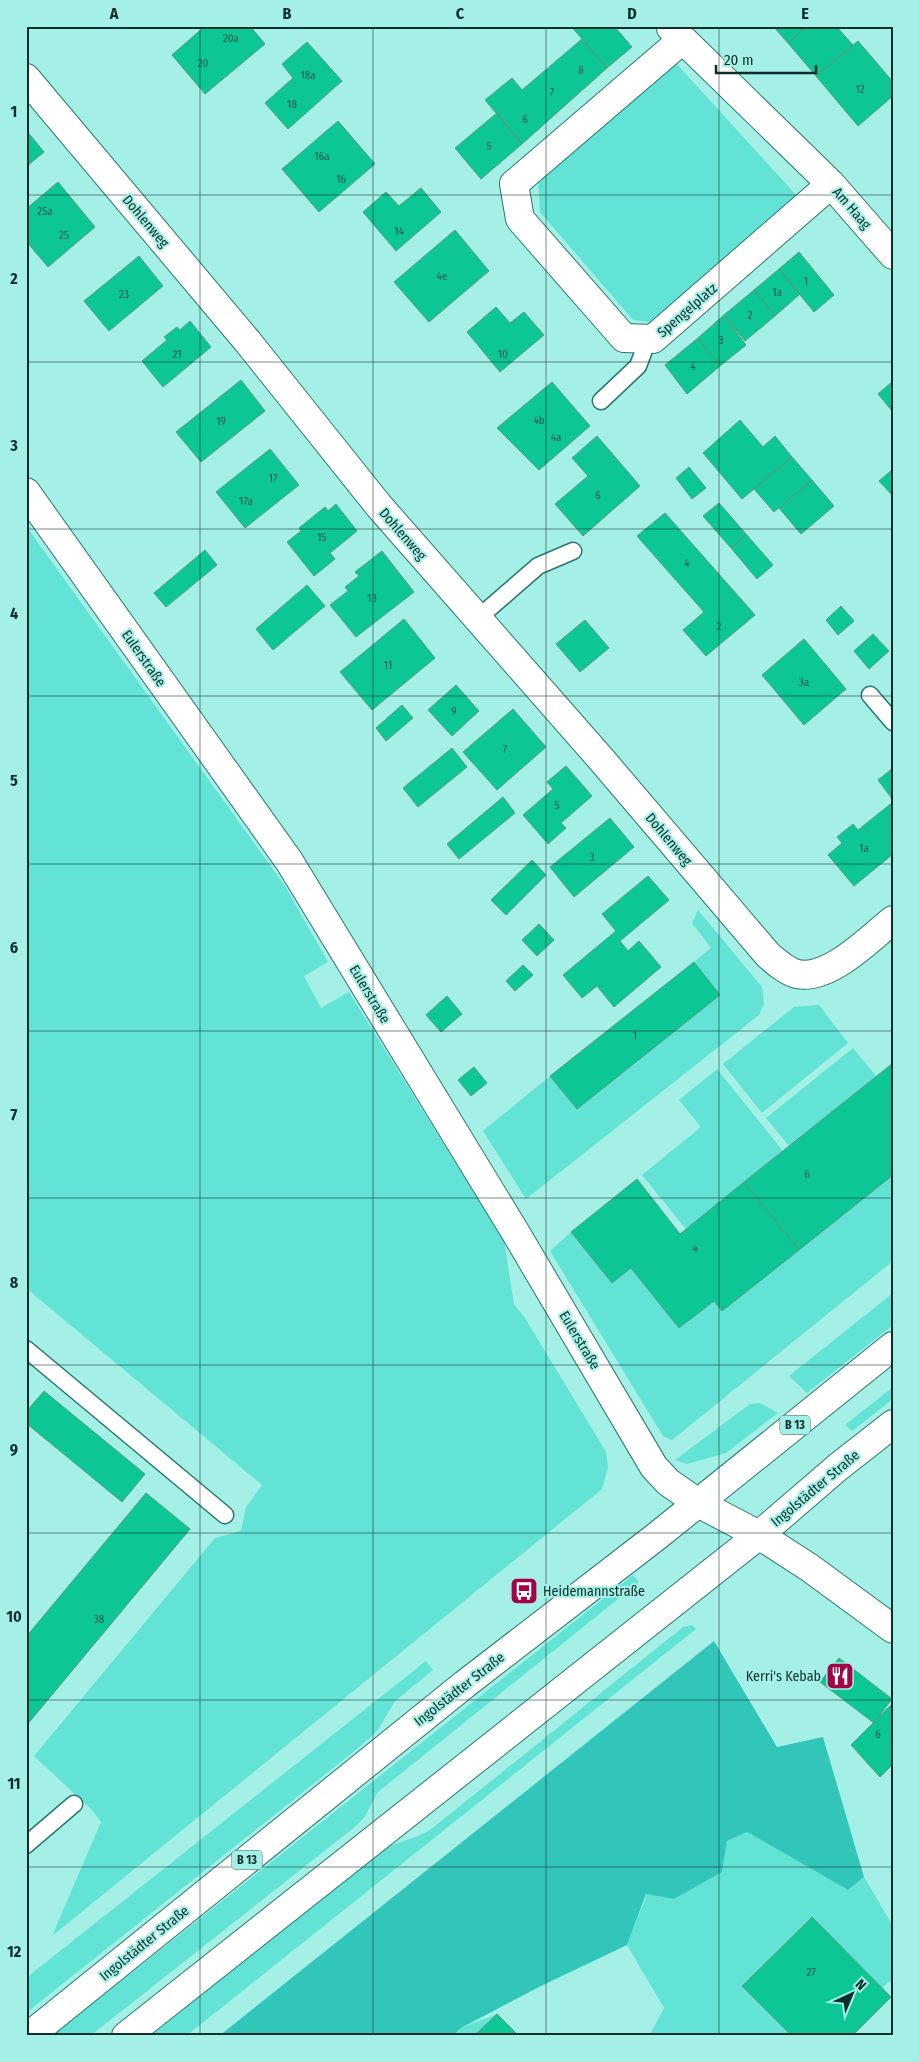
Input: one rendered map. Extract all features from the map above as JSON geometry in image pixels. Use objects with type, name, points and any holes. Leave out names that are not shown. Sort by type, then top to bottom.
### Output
[{"type":"street","name":"Spengelplatz","points":[[676,33],[831,184],[653,340],[624,338],[520,218],[514,184],[676,33]]},
{"type":"street","name":"Dohlenweg","points":[[26,78],[248,342],[379,506],[601,759],[768,955],[780,966],[796,974],[810,975],[824,971],[841,961],[893,920]]},
{"type":"street","name":"Am Haag","points":[[831,184],[893,255]]},
{"type":"street","name":"Eulerstraße","points":[[26,492],[289,862],[514,1230],[654,1467],[668,1482],[698,1503]]},
{"type":"street","name":"Ingolstädter Straße","points":[[29,2036],[465,1684],[698,1503],[893,1346]]},
{"type":"street","name":"Ingolstädter Straße","points":[[126,2036],[759,1535],[838,1467],[893,1424]]},
{"type":"street","points":[[698,1503],[759,1535],[810,1568],[893,1630]]},
{"type":"lane","points":[[601,400],[638,366],[643,354],[640,338]]},
{"type":"lane","points":[[477,619],[538,566],[573,551]]},
{"type":"lane","points":[[870,695],[893,722]]},
{"type":"lane","points":[[26,1349],[226,1515]]},
{"type":"lane","points":[[26,1845],[74,1804]]},
{"type":"shaded area","points":[[675,62],[798,197],[658,323],[633,320],[540,212],[538,179]]},
{"type":"shaded area","points":[[26,526],[285,886],[328,962],[304,976],[321,1008],[349,992],[504,1241],[514,1304],[525,1318],[606,1452],[608,1467],[602,1489],[52,1936],[101,1822],[92,1810],[34,1756],[215,1538],[241,1531],[246,1507],[262,1485],[26,1288]]},
{"type":"shaded area","points":[[698,910],[762,987],[764,1004],[759,1015],[526,1199],[483,1131],[550,1076],[577,1108],[719,995],[694,962],[711,948],[692,923]]},
{"type":"shaded area","points":[[819,1005],[848,1043],[762,1113],[723,1064],[794,1007]]},
{"type":"shaded area","points":[[853,1048],[876,1076],[789,1146],[766,1118]]},
{"type":"shaded area","points":[[717,1069],[783,1151],[686,1229],[642,1175],[701,1127],[679,1100]]},
{"type":"shaded area","points":[[893,1175],[893,1261],[672,1440],[663,1436],[550,1251],[571,1232],[612,1283],[631,1268],[680,1328],[714,1301],[722,1310]]},
{"type":"shaded area","points":[[893,1293],[893,1325],[807,1393],[789,1376]]},
{"type":"shaded area","points":[[893,1387],[893,1399],[852,1431],[845,1425]]},
{"type":"shaded area","points":[[760,1403],[778,1413],[726,1453],[687,1464],[675,1460],[750,1404]]},
{"type":"shaded area","points":[[633,1575],[639,1582],[378,1792],[364,1818],[356,1826],[90,2036],[52,2036]]},
{"type":"shaded area","points":[[692,1625],[696,1629],[186,2036],[151,2036],[374,1856],[392,1845],[430,1830],[683,1627]]},
{"type":"shaded area","points":[[714,1641],[777,1747],[823,1737],[864,1877],[848,1890],[747,1832],[727,1841],[722,1872],[674,1899],[646,1894],[627,1945],[543,1985],[461,2028],[452,2036],[219,2036]]},
{"type":"shaded area","points":[[426,1661],[433,1670],[395,1701],[378,1730],[362,1745],[26,2013],[26,1978]]},
{"type":"shaded area","points":[[747,1832],[848,1890],[864,1877],[893,1926],[893,1985],[889,1981],[882,1989],[811,1917],[742,1985],[792,2036],[649,2036],[664,2008],[627,1945],[647,1894],[674,1899],[722,1872],[727,1841]]},
{"type":"shaded area","points":[[497,2014],[474,2036],[452,2036],[461,2028]]},
{"type":"building","points":[[205,26],[250,26],[265,44],[205,94],[172,55]]},
{"type":"building","points":[[571,26],[614,26],[632,47],[607,68]]},
{"type":"building","points":[[773,26],[807,26],[788,43]]},
{"type":"building","points":[[807,26],[836,26],[853,45],[816,76],[788,43]]},
{"type":"building","points":[[582,39],[607,68],[522,144],[485,100],[512,78],[522,90]]},
{"type":"building","points":[[858,41],[893,82],[893,96],[858,126],[816,76]]},
{"type":"building","points":[[307,42],[342,81],[288,129],[265,103],[293,78],[282,64]]},
{"type":"building","points":[[497,113],[522,144],[481,179],[455,148]]},
{"type":"building","points":[[338,121],[375,164],[319,212],[282,169]]},
{"type":"building","points":[[26,130],[44,152],[26,167]]},
{"type":"building","points":[[58,182],[95,227],[48,267],[26,241],[26,209]]},
{"type":"building","points":[[421,188],[441,212],[396,251],[363,212],[386,192],[399,206]]},
{"type":"building","points":[[455,230],[489,271],[429,322],[394,282]]},
{"type":"building","points":[[799,252],[834,295],[814,312],[779,269]]},
{"type":"building","points":[[139,256],[163,286],[109,331],[84,301]]},
{"type":"building","points":[[779,269],[800,294],[775,316],[754,290]]},
{"type":"building","points":[[754,290],[775,316],[745,341],[724,315]]},
{"type":"building","points":[[496,307],[510,323],[524,312],[544,335],[500,372],[467,332]]},
{"type":"building","points":[[724,315],[746,345],[720,366],[698,338]]},
{"type":"building","points":[[190,321],[211,347],[163,387],[142,361],[167,340],[164,337],[177,327],[180,330]]},
{"type":"building","points":[[698,338],[720,366],[687,394],[665,365]]},
{"type":"building","points":[[241,380],[265,411],[201,462],[176,432]]},
{"type":"building","points":[[893,381],[893,412],[878,394]]},
{"type":"building","points":[[552,382],[590,426],[539,470],[497,428]]},
{"type":"building","points":[[740,420],[763,447],[775,436],[792,457],[742,499],[703,453]]},
{"type":"building","points":[[597,436],[640,486],[583,536],[555,504],[588,476],[572,458]]},
{"type":"building","points":[[270,449],[299,485],[245,528],[216,492]]},
{"type":"building","points":[[792,457],[812,480],[774,512],[754,489]]},
{"type":"building","points":[[689,467],[706,488],[692,499],[676,478]]},
{"type":"building","points":[[893,469],[893,496],[879,481]]},
{"type":"building","points":[[812,480],[834,506],[801,534],[779,508]]},
{"type":"building","points":[[719,503],[746,534],[731,548],[703,516]]},
{"type":"building","points":[[336,504],[357,531],[330,553],[335,559],[314,576],[287,542],[301,531],[299,528],[325,507],[328,511]]},
{"type":"building","points":[[665,513],[755,615],[706,656],[683,630],[704,612],[637,536]]},
{"type":"building","points":[[746,534],[773,565],[757,579],[731,548]]},
{"type":"building","points":[[205,550],[217,565],[166,607],[154,593]]},
{"type":"building","points":[[382,551],[414,592],[356,637],[330,605],[348,591],[345,587],[359,576],[355,572]]},
{"type":"building","points":[[307,585],[325,606],[273,650],[256,629]]},
{"type":"building","points":[[841,606],[854,621],[838,635],[826,620]]},
{"type":"building","points":[[404,619],[435,658],[372,710],[340,672]]},
{"type":"building","points":[[585,620],[609,648],[580,672],[556,644]]},
{"type":"building","points":[[873,634],[889,651],[869,669],[854,651]]},
{"type":"building","points":[[804,639],[846,689],[804,725],[762,675]]},
{"type":"building","points":[[456,685],[479,711],[452,736],[428,710]]},
{"type":"building","points":[[402,705],[413,718],[386,741],[376,728]]},
{"type":"building","points":[[513,709],[546,747],[497,790],[463,752]]},
{"type":"building","points":[[452,748],[467,767],[418,807],[403,788]]},
{"type":"building","points":[[566,766],[592,796],[561,823],[566,828],[548,844],[523,815],[553,789],[547,782]]},
{"type":"building","points":[[893,768],[893,800],[878,780]]},
{"type":"building","points":[[503,797],[515,813],[459,859],[447,844]]},
{"type":"building","points":[[893,802],[893,854],[854,886],[828,855],[842,843],[837,837],[853,824],[858,830]]},
{"type":"building","points":[[610,818],[634,847],[574,897],[550,867]]},
{"type":"building","points":[[532,860],[546,875],[506,915],[491,900]]},
{"type":"building","points":[[648,876],[669,900],[620,941],[628,951],[639,941],[661,967],[614,1007],[597,986],[582,998],[563,975],[616,931],[602,914]]},
{"type":"building","points":[[539,924],[554,940],[537,956],[522,940]]},
{"type":"building","points":[[694,962],[720,995],[577,1109],[550,1076]]},
{"type":"building","points":[[523,965],[533,975],[515,991],[506,981]]},
{"type":"building","points":[[447,996],[462,1014],[441,1032],[426,1015]]},
{"type":"building","points":[[893,1063],[893,1175],[799,1250],[744,1182]]},
{"type":"building","points":[[474,1067],[487,1083],[471,1096],[458,1080]]},
{"type":"building","points":[[637,1179],[680,1234],[744,1182],[799,1250],[722,1311],[714,1301],[679,1328],[631,1268],[612,1283],[571,1232]]},
{"type":"building","points":[[44,1391],[145,1474],[122,1502],[26,1423],[26,1412]]},
{"type":"building","points":[[146,1493],[190,1529],[26,1726],[26,1637]]},
{"type":"building","points":[[839,1658],[892,1699],[874,1723],[820,1682]]},
{"type":"building","points":[[893,1703],[893,1764],[880,1777],[851,1745]]},
{"type":"building","points":[[812,1917],[891,1997],[852,2036],[792,2036],[742,1986]]},
{"type":"building","points":[[497,2014],[519,2036],[474,2036]]},
{"type":"place","name":"Heidemannstraße","points":[[524,1591]]},
{"type":"place","name":"Kerri's Kebab","points":[[840,1676]]}]
